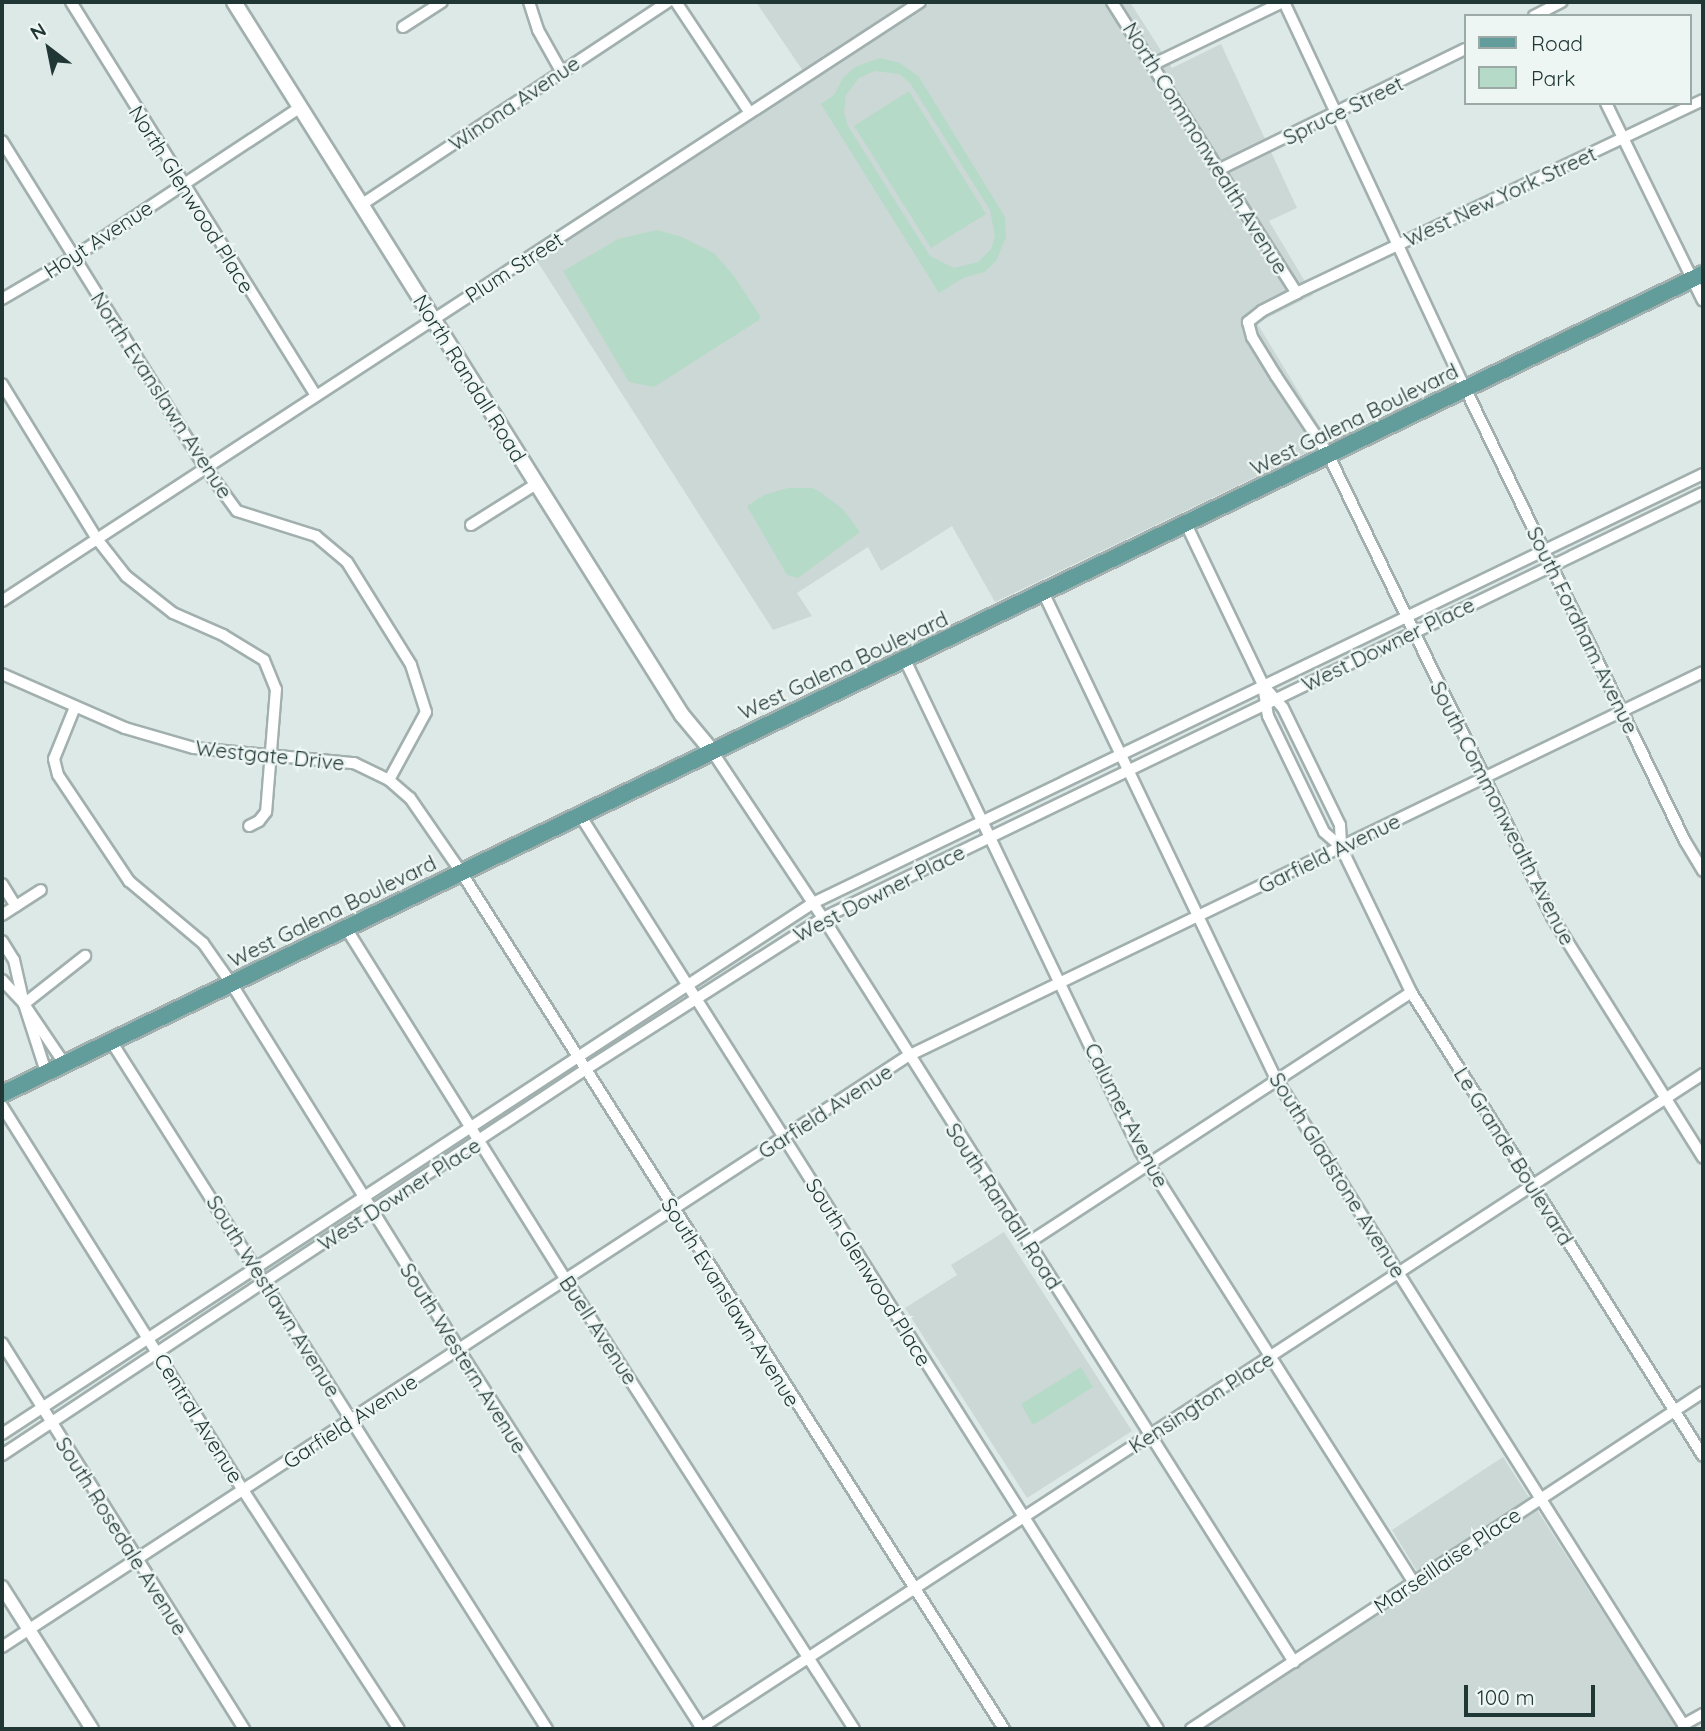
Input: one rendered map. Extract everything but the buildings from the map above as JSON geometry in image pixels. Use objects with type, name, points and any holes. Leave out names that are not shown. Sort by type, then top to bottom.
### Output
[{"type":"main road","name":"North Randall Road","points":[[233,2],[682,715],[712,751]]},
{"type":"main road","name":"West Galena Boulevard","points":[[2,1094],[1697,277]]},
{"type":"street","name":"North Glenwood Place","points":[[71,2],[181,184],[316,395]]},
{"type":"street","points":[[403,27],[442,2]]},
{"type":"street","points":[[529,2],[538,30],[561,71]]},
{"type":"street","name":"Winona Avenue","points":[[360,205],[668,2]]},
{"type":"street","points":[[677,2],[750,113]]},
{"type":"street","name":"Plum Street","points":[[2,601],[920,2]]},
{"type":"street","name":"North Commonwealth Avenue","points":[[1112,2],[1154,64],[1297,293],[1253,316],[1248,323],[1248,329],[1328,454]]},
{"type":"street","points":[[1154,64],[1284,2]]},
{"type":"street","name":"South Fordham Avenue","points":[[1284,2],[1543,550],[1685,841],[1703,871]]},
{"type":"street","points":[[1538,14],[1559,3]]},
{"type":"street","name":"Spruce Street","points":[[1220,169],[1464,50]]},
{"type":"street","name":"West New York Street","points":[[1297,293],[1703,100]]},
{"type":"street","points":[[1607,105],[1697,277],[1703,301]]},
{"type":"street","name":"Hoyt Avenue","points":[[2,299],[74,257],[299,108]]},
{"type":"street","name":"North Evanslawn Avenue","points":[[2,141],[205,467],[237,511],[316,536],[346,562],[411,664],[426,712],[389,780]]},
{"type":"street","points":[[2,384],[97,539],[126,576],[173,613],[223,635],[264,660],[276,689],[266,812],[259,821],[249,826]]},
{"type":"street","name":"South Commonwealth Avenue","points":[[1328,454],[1552,917],[1703,1158]]},
{"type":"street","name":"West Downer Place","points":[[2,1434],[147,1336],[813,903],[1703,474]]},
{"type":"street","points":[[471,525],[536,484]]},
{"type":"street","name":"West Downer Place","points":[[2,1455],[586,1069],[823,918],[1703,493]]},
{"type":"street","name":"Le Grande Boulevard","points":[[1186,524],[1263,685],[1283,708],[1340,825],[1341,847]]},
{"type":"street","name":"South Gladstone Avenue","points":[[1044,592],[1276,1079],[1684,1727]]},
{"type":"street","name":"Calumet Avenue","points":[[905,660],[1147,1164],[1272,1356],[1414,1583]]},
{"type":"street","name":"Garfield Avenue","points":[[2,1647],[908,1056],[1703,672]]},
{"type":"street","name":"Westgate Drive","points":[[2,674],[125,728],[194,748],[354,763],[389,780],[410,798],[461,873]]},
{"type":"street","name":"Le Grande Boulevard","points":[[1263,685],[1264,704],[1324,832],[1341,847],[1411,992],[1703,1456]]},
{"type":"street","name":"South Western Avenue","points":[[75,708],[54,759],[58,775],[130,881],[203,943],[231,984],[700,1729]]},
{"type":"street","name":"South Randall Road","points":[[712,751],[823,918],[1294,1662]]},
{"type":"street","name":"South Glenwood Place","points":[[580,815],[1158,1729]]},
{"type":"street","name":"South Evanslawn Avenue","points":[[461,873],[1004,1729]]},
{"type":"street","points":[[2,884],[16,906]]},
{"type":"street","points":[[2,915],[41,890]]},
{"type":"street","name":"Buell Avenue","points":[[346,928],[566,1280],[855,1729]]},
{"type":"street","points":[[2,941],[14,960],[24,1004],[46,1072]]},
{"type":"street","points":[[24,1004],[85,956]]},
{"type":"street","points":[[2,980],[24,1004],[64,1063]]},
{"type":"street","points":[[1028,1243],[1411,992]]},
{"type":"street","name":"South Westlawn Avenue","points":[[111,1041],[195,1169],[263,1283],[547,1729]]},
{"type":"street","name":"Kensington Place","points":[[700,1729],[1703,1074]]},
{"type":"street","name":"Central Avenue","points":[[2,1106],[243,1490],[398,1729]]},
{"type":"street","name":"South Rosedale Avenue","points":[[2,1343],[244,1729]]},
{"type":"street","name":"Marseillaise Place","points":[[1191,1729],[1703,1392]]},
{"type":"street","points":[[2,1587],[89,1728]]},
{"type":"street","points":[[1684,1727],[1703,1714]]},
{"type":"shaded area","points":[[756,2],[910,2],[803,71]]},
{"type":"shaded area","points":[[932,2],[1130,2],[1172,68],[1221,44],[1297,208],[1269,221],[1313,295],[1257,323],[1329,442],[995,602],[952,526],[881,571],[868,547],[797,593],[812,616],[773,630],[537,261]]},
{"type":"shaded area","points":[[1004,1232],[1132,1431],[1027,1498],[905,1308],[957,1275],[951,1265]]},
{"type":"shaded area","points":[[1503,1457],[1678,1729],[1200,1729],[1425,1584],[1392,1530]]},
{"type":"green space","points":[[880,58],[900,63],[919,77],[1005,217],[1006,237],[996,261],[984,272],[963,278],[939,293],[821,104],[834,95],[843,78],[855,67]],"holes":[[[875,71],[899,74],[910,83],[990,210],[995,236],[991,249],[978,262],[954,268],[930,256],[848,126],[844,113],[846,95],[859,78]]]},
{"type":"green space","points":[[909,91],[986,214],[931,248],[854,126]]},
{"type":"green space","points":[[657,230],[682,237],[714,253],[734,276],[760,316],[759,320],[654,387],[629,382],[563,271],[618,239]]},
{"type":"green space","points":[[788,488],[812,488],[820,492],[843,509],[860,532],[798,578],[787,575],[747,506],[764,495]]},
{"type":"green space","points":[[1081,1367],[1093,1387],[1033,1425],[1021,1404]]}]
